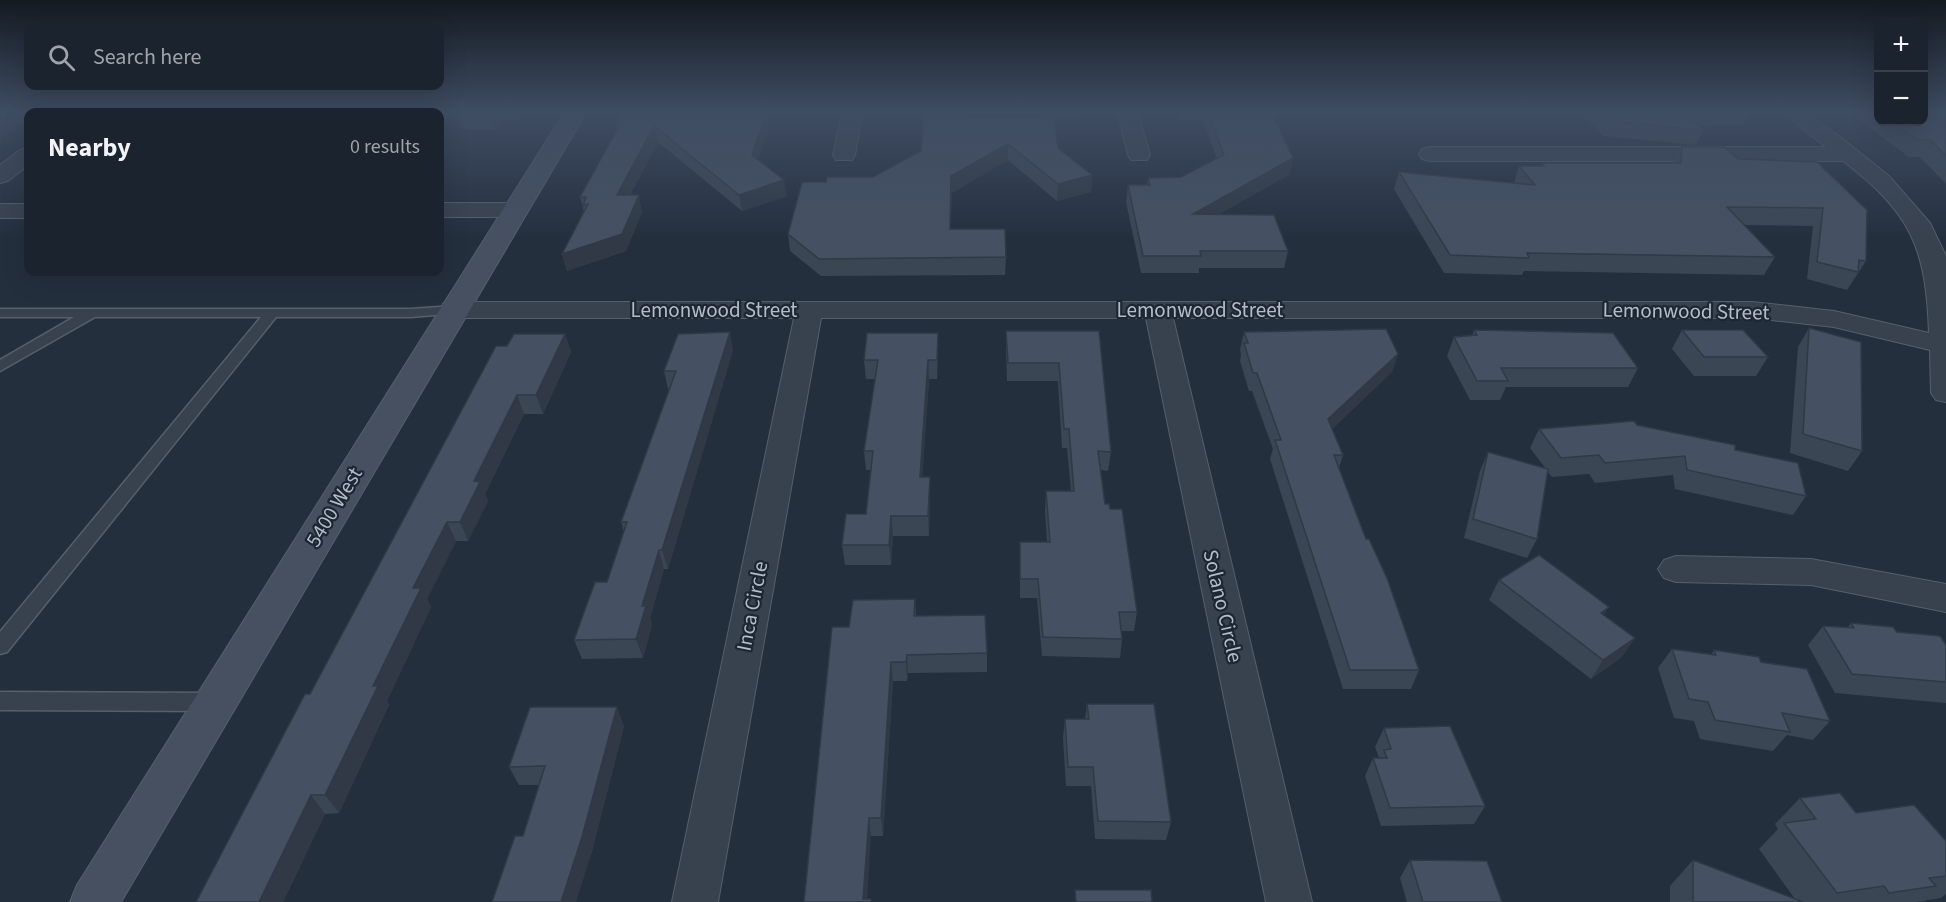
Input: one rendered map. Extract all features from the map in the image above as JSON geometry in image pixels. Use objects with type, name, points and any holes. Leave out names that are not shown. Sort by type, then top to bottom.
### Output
[{"type":"street","name":"5400 West","points":[[94,902],[549,155]]},
{"type":"street","points":[[1847,155],[1901,202],[1928,242],[1938,273],[1946,393]]},
{"type":"street","points":[[0,176],[24,158]]},
{"type":"street","points":[[444,210],[516,210]]},
{"type":"street","points":[[0,211],[24,211]]},
{"type":"street","name":"Lemonwood Street","points":[[453,310],[1752,310],[1834,319],[1944,345]]},
{"type":"street","name":"Inca Circle","points":[[695,902],[809,310]]},
{"type":"street","name":"Solano Circle","points":[[1158,310],[1289,902]]},
{"type":"street","points":[[1676,569],[1811,572],[1946,598]]},
{"type":"lane","points":[[0,313],[272,314],[411,313],[453,310]]},
{"type":"lane","points":[[0,366],[92,313]]},
{"type":"lane","points":[[0,646],[272,314]]},
{"type":"lane","points":[[0,701],[217,702]]},
{"type":"building","points":[[603,155],[638,155],[617,195],[639,195],[622,234],[562,254],[588,204],[583,205],[586,197],[580,197]]},
{"type":"building","points":[[690,155],[752,155],[784,180],[739,195]]},
{"type":"building","points":[[913,155],[988,155],[951,176],[950,229],[1005,229],[1006,257],[819,259],[788,234],[802,182],[826,182],[827,177],[873,177]]},
{"type":"building","points":[[1022,155],[1067,155],[1092,175],[1058,184]]},
{"type":"building","points":[[1224,155],[1292,155],[1293,158],[1193,214],[1274,215],[1288,251],[1200,251],[1201,256],[1143,256],[1128,185],[1150,185],[1148,178],[1181,177]]},
{"type":"building","points":[[1681,155],[1733,155],[1738,159],[1817,162],[1867,210],[1866,261],[1859,260],[1858,272],[1817,262],[1823,208],[1727,207],[1775,257],[1527,253],[1529,258],[1450,255],[1399,172],[1535,185],[1519,166],[1544,166],[1542,163],[1681,163]]},
{"type":"building","points":[[1809,328],[1861,342],[1862,451],[1803,434]]},
{"type":"building","points":[[1386,329],[1398,354],[1328,419],[1343,455],[1334,455],[1366,539],[1369,539],[1387,578],[1419,670],[1350,670],[1275,440],[1281,440],[1257,373],[1253,373],[1244,343],[1248,343],[1244,332]]},
{"type":"building","points":[[1474,330],[1613,333],[1638,368],[1501,368],[1508,381],[1477,381],[1454,337],[1477,335]]},
{"type":"building","points":[[1682,330],[1743,330],[1768,357],[1704,357]]},
{"type":"building","points":[[1006,331],[1099,331],[1111,452],[1098,451],[1105,504],[1109,504],[1110,509],[1122,509],[1137,612],[1119,612],[1122,639],[1043,637],[1038,579],[1020,579],[1020,542],[1050,542],[1046,491],[1074,491],[1069,429],[1064,429],[1059,363],[1008,363]]},
{"type":"building","points":[[730,332],[662,550],[659,550],[642,606],[646,606],[636,639],[574,640],[595,582],[607,582],[627,522],[621,522],[676,371],[664,371],[678,334]]},
{"type":"building","points":[[867,333],[938,333],[937,360],[928,360],[920,477],[930,477],[928,516],[891,516],[889,545],[842,545],[846,514],[866,514],[873,451],[864,451],[878,360],[864,360]]},
{"type":"building","points":[[514,334],[565,334],[536,395],[517,395],[474,481],[480,482],[460,522],[447,522],[413,588],[421,588],[373,686],[378,686],[325,795],[311,795],[259,902],[196,902],[305,694],[310,694],[496,346],[507,346]]},
{"type":"building","points":[[1634,421],[1637,425],[1735,445],[1735,450],[1798,463],[1806,496],[1687,470],[1685,456],[1605,463],[1599,455],[1561,458],[1539,429]]},
{"type":"building","points":[[1488,452],[1548,469],[1537,539],[1473,519]]},
{"type":"building","points":[[1539,555],[1609,607],[1601,613],[1635,638],[1603,660],[1499,580]]},
{"type":"building","points":[[915,599],[914,616],[985,615],[987,653],[907,655],[906,662],[891,662],[881,818],[869,818],[863,899],[871,899],[871,902],[804,902],[832,627],[849,627],[853,600]]},
{"type":"building","points":[[1851,623],[1893,627],[1897,632],[1940,636],[1946,645],[1946,682],[1852,674],[1823,626],[1854,628]]},
{"type":"building","points":[[1672,649],[1716,655],[1714,650],[1759,657],[1761,662],[1807,669],[1830,721],[1782,713],[1790,732],[1715,720],[1708,702],[1689,699]]},
{"type":"building","points":[[1087,704],[1154,704],[1171,822],[1098,821],[1093,767],[1068,767],[1065,719],[1089,719]]},
{"type":"building","points":[[530,707],[617,707],[582,837],[561,902],[492,902],[515,836],[523,836],[545,766],[509,767]]},
{"type":"building","points":[[1450,726],[1485,806],[1390,808],[1373,758],[1387,758],[1384,750],[1391,749],[1384,728]]},
{"type":"building","points":[[1840,793],[1856,813],[1914,805],[1946,841],[1946,876],[1929,878],[1936,886],[1889,893],[1884,886],[1837,893],[1784,823],[1816,819],[1800,798]]},
{"type":"building","points":[[1410,860],[1487,861],[1502,902],[1423,902]]},
{"type":"building","points":[[1693,860],[1803,902],[1693,902]]},
{"type":"building","points":[[1075,890],[1151,890],[1152,902],[1076,902]]}]
